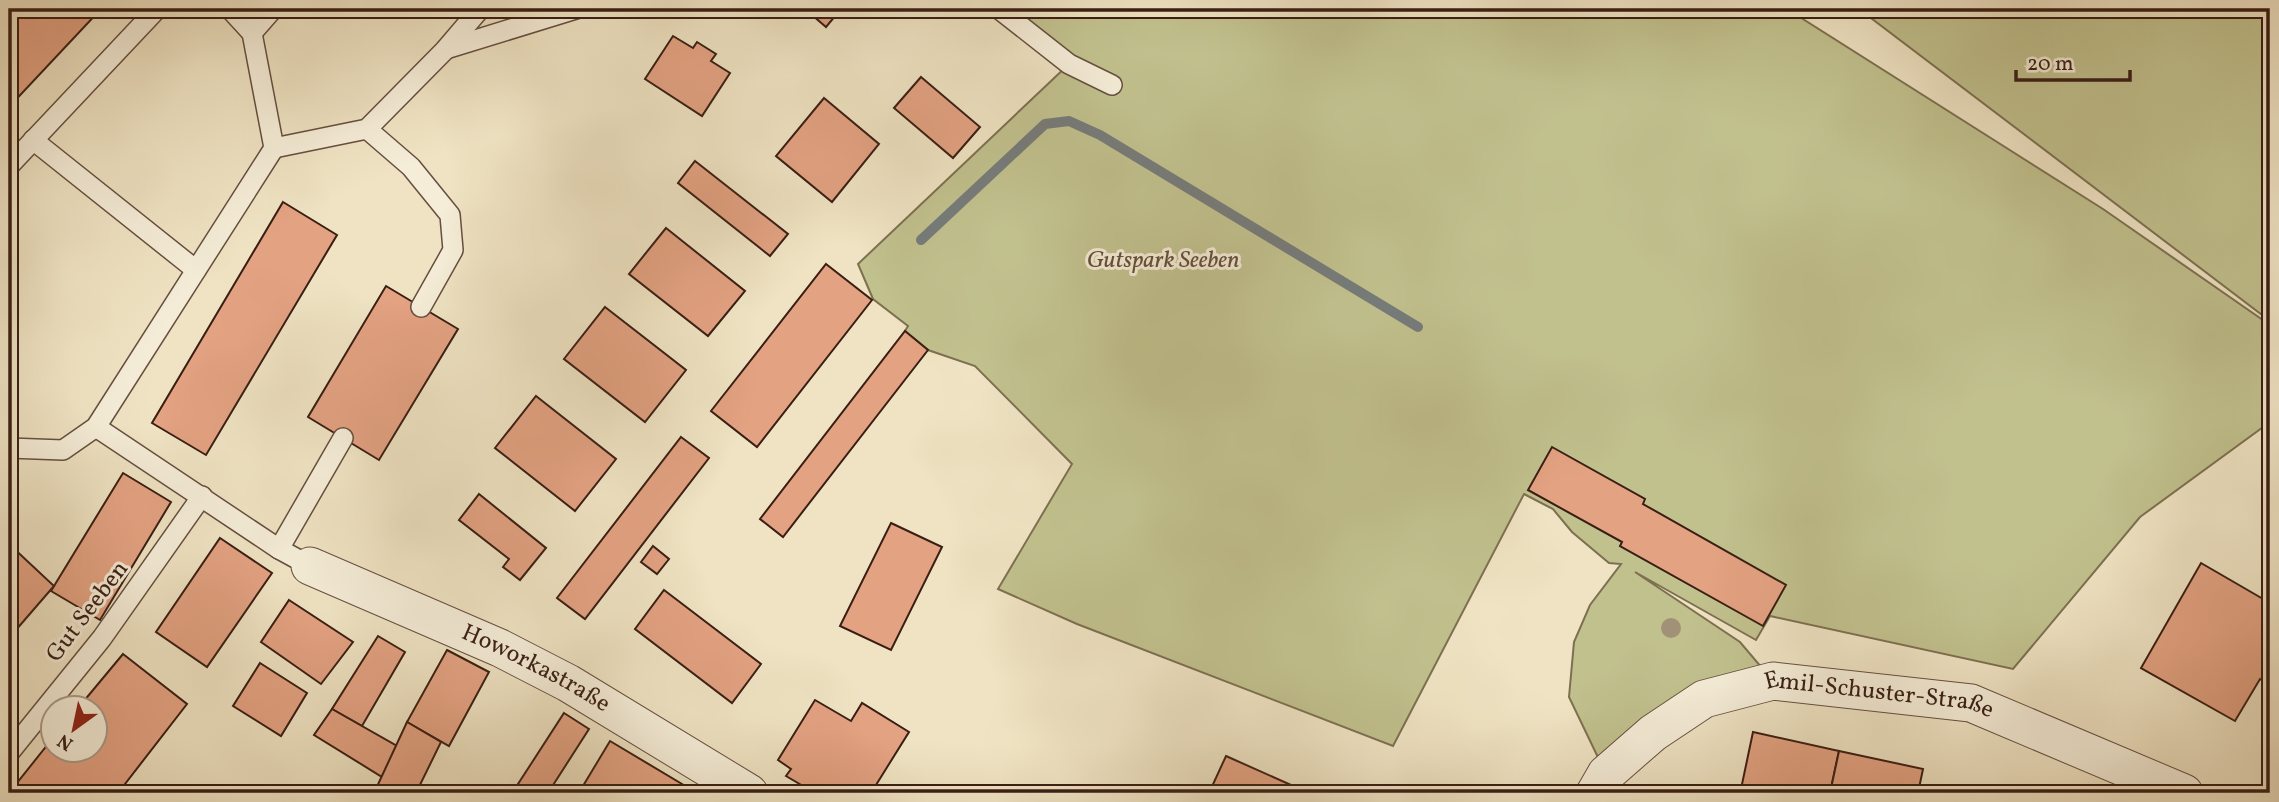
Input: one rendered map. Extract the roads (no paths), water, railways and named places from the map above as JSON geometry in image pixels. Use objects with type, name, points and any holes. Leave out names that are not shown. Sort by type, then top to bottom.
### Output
[{"type":"street","name":"Howorkastraße","points":[[310,566],[500,648],[568,683],[749,793]]},
{"type":"street","name":"Emil-Schuster-Straße","points":[[1595,793],[1606,774],[1634,749],[1704,699],[1773,681],[1971,703],[2184,793]]},
{"type":"lane","points":[[9,166],[157,9]]},
{"type":"lane","points":[[9,448],[63,450],[96,427],[274,148],[252,33],[230,9]]},
{"type":"lane","points":[[252,33],[273,9]]},
{"type":"lane","points":[[274,148],[367,129],[445,50],[480,9]]},
{"type":"lane","points":[[445,50],[576,9]]},
{"type":"lane","points":[[999,9],[1069,64],[1112,85]]},
{"type":"lane","points":[[367,129],[411,167],[450,215],[453,250],[421,307]]},
{"type":"lane","points":[[33,139],[196,270]]},
{"type":"lane","points":[[96,427],[279,550],[310,566]]},
{"type":"lane","points":[[279,550],[343,439]]},
{"type":"lane","name":"Gut Seeben","points":[[9,753],[102,638],[202,496]]},
{"type":"waterway","points":[[921,240],[1045,124],[1069,121],[1100,135],[1418,327]]},
{"type":"park label","name":"Gutspark Seeben","points":[[1163,261]]}]
